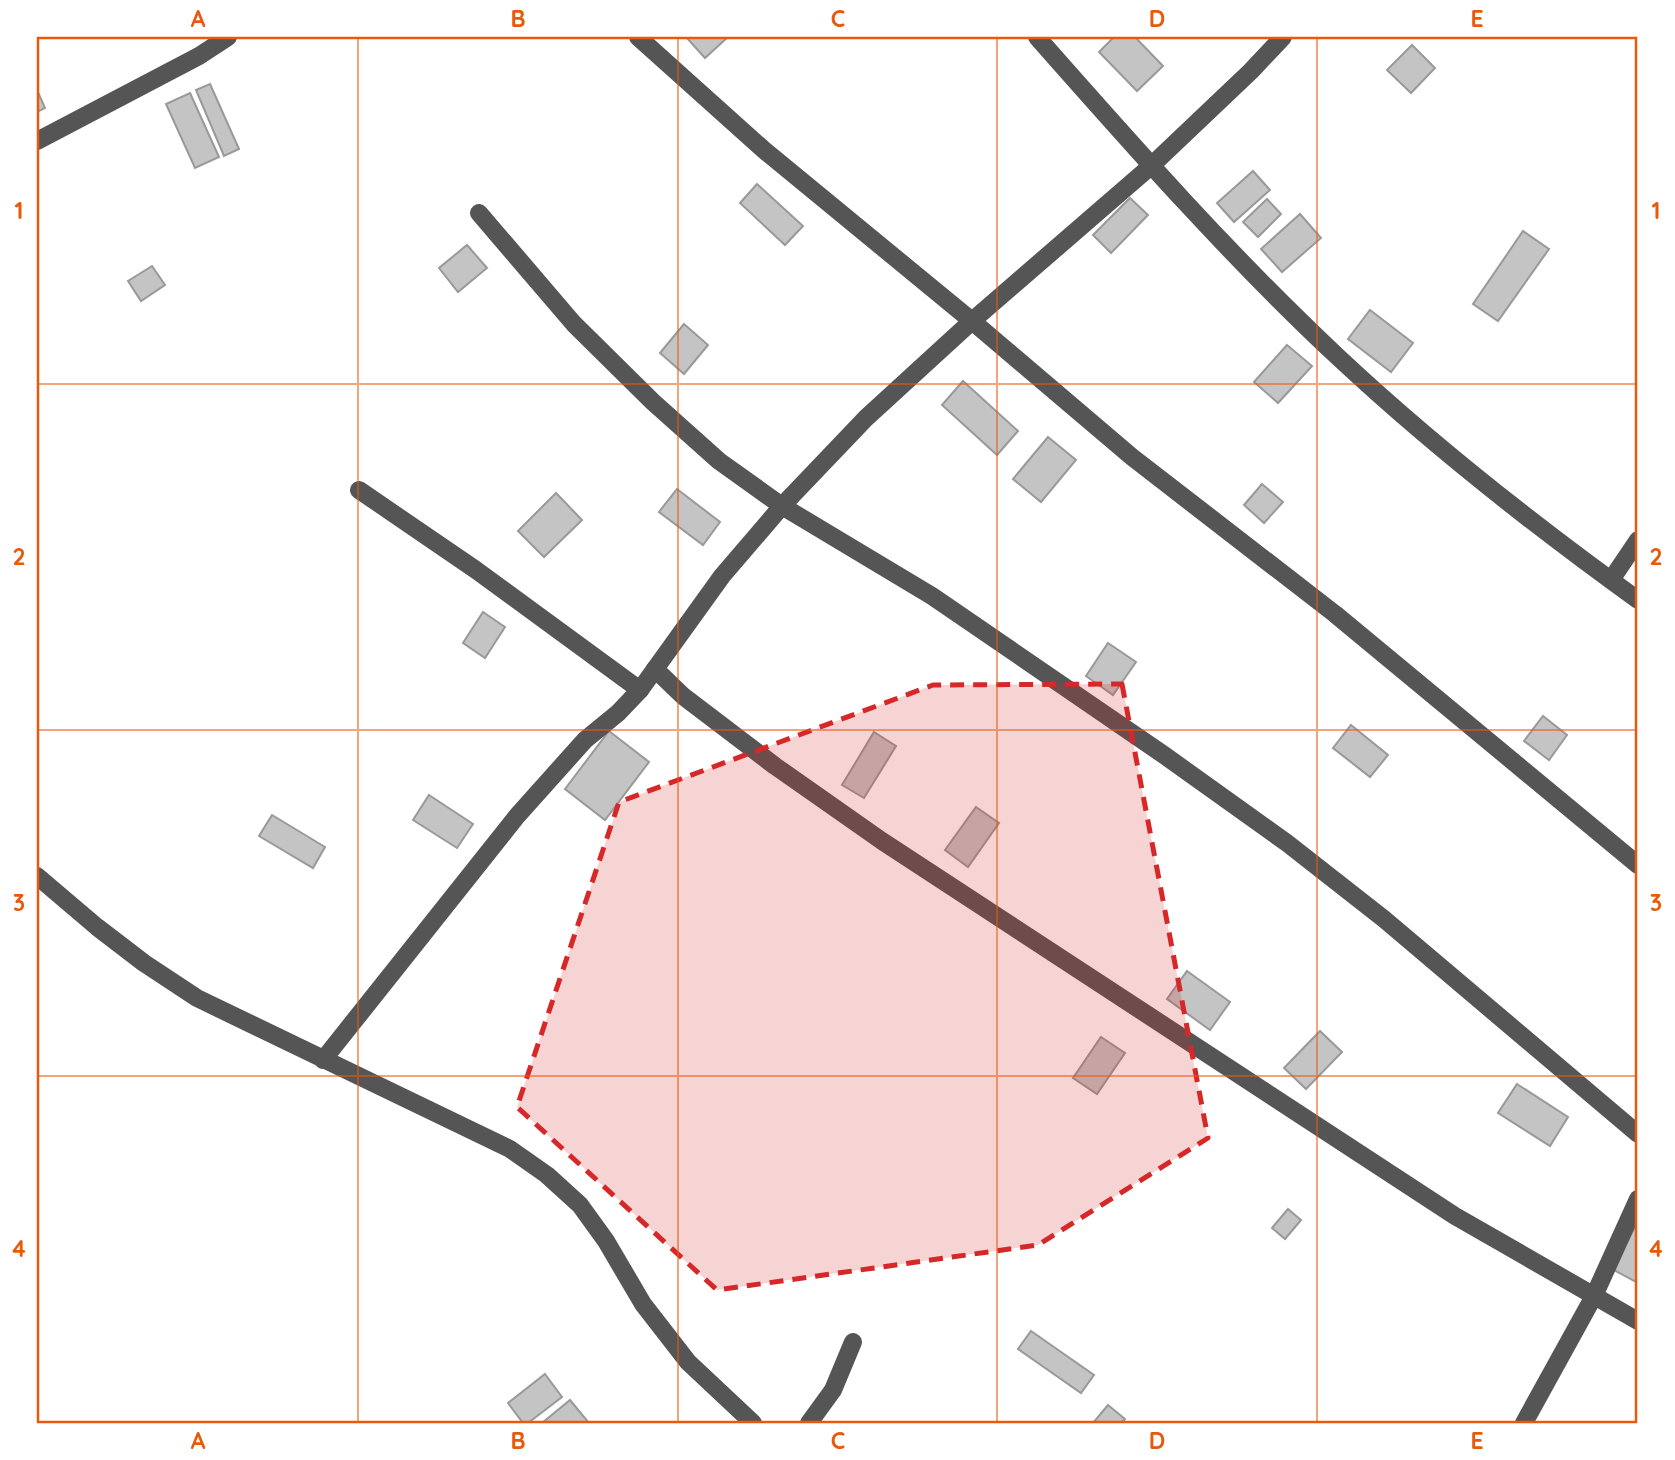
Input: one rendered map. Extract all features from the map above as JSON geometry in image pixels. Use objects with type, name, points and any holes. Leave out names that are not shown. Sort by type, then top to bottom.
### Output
[{"type":"street","points":[[37,141],[199,56],[228,37]]},
{"type":"street","points":[[638,37],[764,150],[1132,457],[1335,614],[1638,865]]},
{"type":"street","points":[[1037,37],[1226,246],[1337,356],[1416,427],[1638,600]]},
{"type":"street","points":[[323,1060],[517,816],[585,740],[618,713],[640,690],[722,576],[782,506],[866,418],[972,321],[1151,166],[1283,37]]},
{"type":"street","points":[[479,213],[574,324],[719,461],[782,506],[932,596],[1287,843],[1384,919],[1638,1134]]},
{"type":"street","points":[[359,490],[476,570],[640,690]]},
{"type":"street","points":[[1611,580],[1638,540]]},
{"type":"street","points":[[655,669],[683,696],[775,766],[882,841],[1455,1216],[1638,1321]]},
{"type":"street","points":[[37,876],[144,963],[197,998],[510,1149],[547,1175],[579,1205],[606,1241],[643,1304],[688,1362],[753,1423]]},
{"type":"street","points":[[1524,1423],[1594,1296],[1638,1199]]},
{"type":"street","points":[[809,1423],[833,1390],[853,1342]]},
{"type":"highlighted area","points":[[1122,684],[1208,1138],[1038,1245],[717,1290],[517,1107],[619,802],[933,685]]},
{"type":"building","points":[[686,37],[728,37],[705,58]]},
{"type":"building","points":[[1114,37],[1135,37],[1163,66],[1137,91],[1099,52]]},
{"type":"building","points":[[1412,45],[1435,68],[1411,93],[1387,70]]},
{"type":"building","points":[[210,84],[239,149],[224,156],[196,90]]},
{"type":"building","points":[[37,90],[45,108],[37,112]]},
{"type":"building","points":[[190,93],[219,157],[195,168],[166,104]]},
{"type":"building","points":[[1253,171],[1270,190],[1234,222],[1217,203]]},
{"type":"building","points":[[757,184],[803,226],[785,245],[740,203]]},
{"type":"building","points":[[1130,198],[1148,215],[1111,253],[1093,235]]},
{"type":"building","points":[[1267,199],[1281,214],[1258,237],[1243,222]]},
{"type":"building","points":[[1300,214],[1321,238],[1282,272],[1261,249]]},
{"type":"building","points":[[1523,231],[1549,249],[1498,321],[1473,304]]},
{"type":"building","points":[[467,245],[487,268],[458,292],[439,268]]},
{"type":"building","points":[[152,266],[165,285],[141,301],[128,281]]},
{"type":"building","points":[[1370,310],[1413,343],[1391,372],[1348,339]]},
{"type":"building","points":[[684,324],[708,345],[684,374],[660,353]]},
{"type":"building","points":[[1287,345],[1312,366],[1278,403],[1254,382]]},
{"type":"building","points":[[963,381],[1018,431],[997,455],[942,405]]},
{"type":"building","points":[[1048,437],[1076,460],[1041,502],[1013,479]]},
{"type":"building","points":[[1262,484],[1283,502],[1264,523],[1244,505]]},
{"type":"building","points":[[677,489],[720,522],[703,545],[659,512]]},
{"type":"building","points":[[556,493],[582,520],[544,557],[518,531]]},
{"type":"building","points":[[483,612],[505,627],[485,658],[463,643]]},
{"type":"building","points":[[1108,643],[1136,662],[1113,695],[1086,676]]},
{"type":"building","points":[[1543,716],[1567,735],[1549,760],[1524,741]]},
{"type":"building","points":[[1351,725],[1388,755],[1370,777],[1333,748]]},
{"type":"building","points":[[609,731],[649,762],[605,820],[565,789]]},
{"type":"building","points":[[874,732],[896,746],[864,798],[842,785]]},
{"type":"building","points":[[429,795],[473,824],[457,848],[413,820]]},
{"type":"building","points":[[976,807],[999,823],[968,867],[945,850]]},
{"type":"building","points":[[272,815],[325,847],[313,868],[259,836]]},
{"type":"building","points":[[1187,971],[1230,1002],[1210,1030],[1167,999]]},
{"type":"building","points":[[1320,1031],[1342,1052],[1306,1089],[1284,1068]]},
{"type":"building","points":[[1101,1037],[1125,1053],[1097,1094],[1073,1078]]},
{"type":"building","points":[[1517,1084],[1568,1117],[1550,1146],[1498,1113]]},
{"type":"building","points":[[1288,1209],[1301,1220],[1285,1239],[1272,1228]]},
{"type":"building","points":[[1638,1221],[1638,1278],[1636,1282],[1612,1269]]},
{"type":"building","points":[[1031,1331],[1094,1375],[1081,1393],[1018,1349]]},
{"type":"building","points":[[545,1374],[562,1397],[528,1423],[523,1423],[508,1403]]},
{"type":"building","points":[[570,1400],[589,1423],[542,1423]]},
{"type":"building","points":[[1108,1405],[1125,1419],[1121,1423],[1093,1423]]}]
